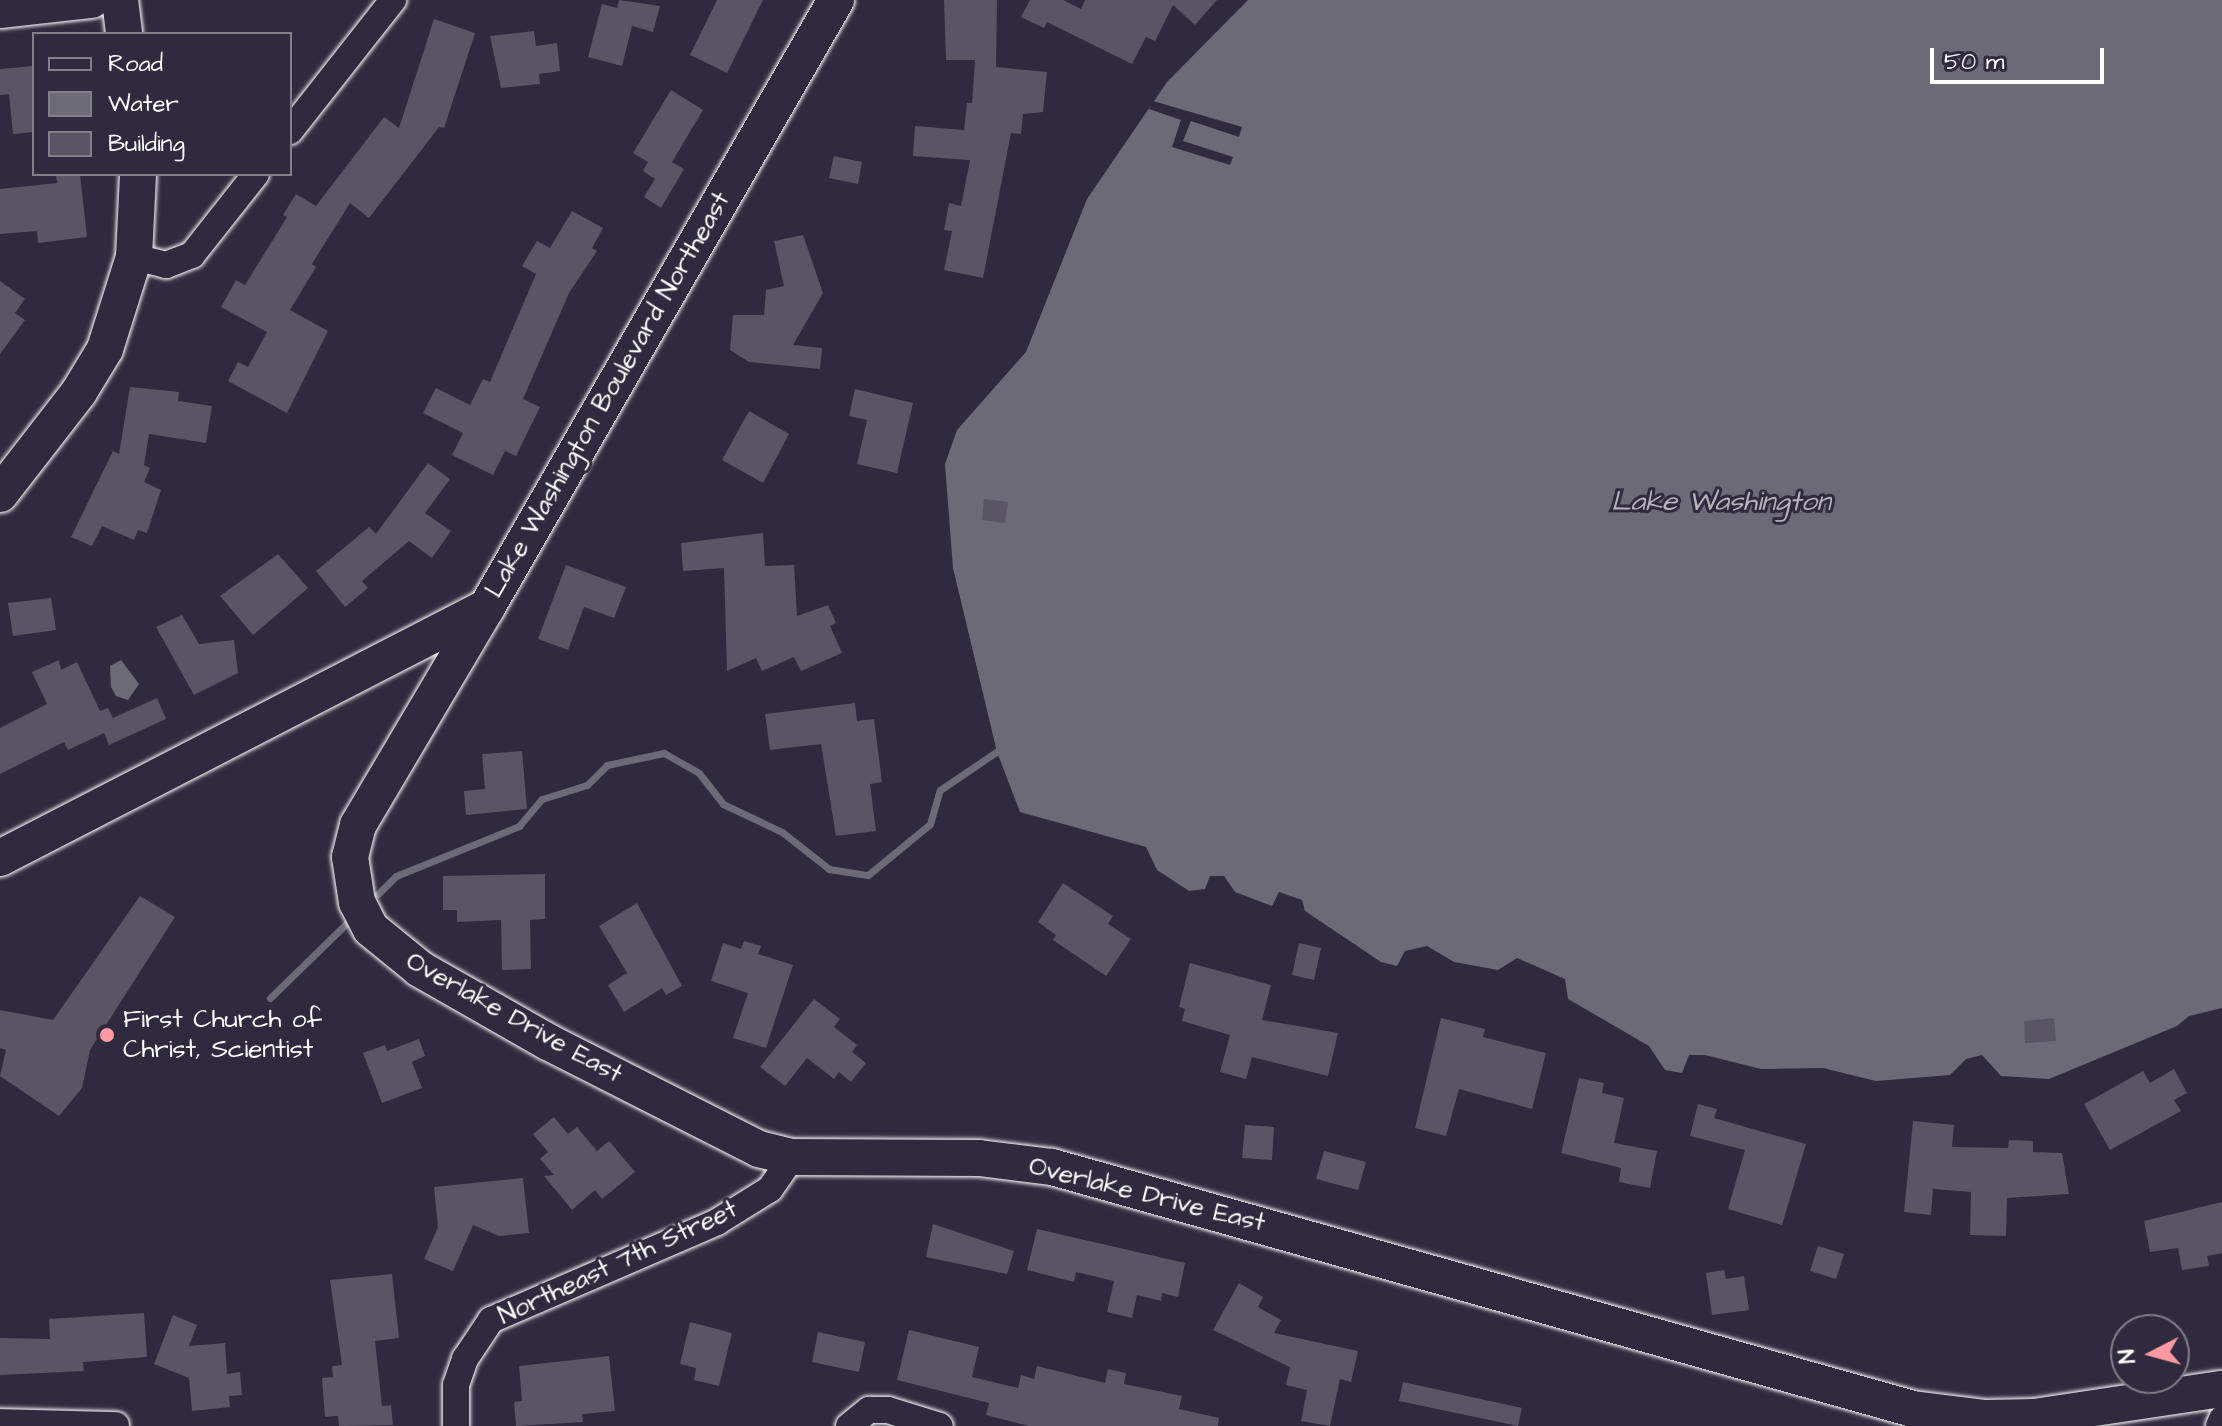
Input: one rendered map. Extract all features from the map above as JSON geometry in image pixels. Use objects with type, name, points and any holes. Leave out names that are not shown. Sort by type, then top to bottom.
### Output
[{"type":"street","points":[[0,10],[91,0]]},
{"type":"street","points":[[120,0],[124,32]]},
{"type":"street","points":[[292,128],[393,0]]},
{"type":"street","name":"Lake Washington Boulevard Northeast","points":[[0,858],[487,607],[836,0]]},
{"type":"street","points":[[0,494],[79,392],[105,349],[134,257],[138,176]]},
{"type":"street","points":[[134,257],[166,265],[192,255],[254,176]]},
{"type":"street","name":"Overlake Drive East","points":[[487,607],[352,841],[352,881],[371,929],[420,969],[548,1042],[759,1149],[792,1157],[979,1158],[1052,1167],[1913,1409],[1985,1418],[2034,1417],[2222,1389]]},
{"type":"street","points":[[409,648],[445,681]]},
{"type":"street","name":"Northeast 7th Street","points":[[456,1426],[456,1385],[465,1359],[491,1320],[717,1222],[770,1189],[792,1157]]},
{"type":"street","points":[[849,1426],[869,1410],[878,1410],[940,1426]]},
{"type":"street","points":[[2219,1426],[2222,1419]]},
{"type":"street","points":[[0,1422],[116,1425]]},
{"type":"water","name":"Lake Washington","points":[[1248,0],[2222,0],[2222,1008],[2189,1016],[2177,1026],[2049,1079],[2001,1076],[1982,1055],[1966,1059],[1950,1075],[1876,1081],[1823,1068],[1761,1069],[1705,1055],[1689,1055],[1682,1073],[1665,1070],[1649,1046],[1568,999],[1565,979],[1517,958],[1498,970],[1454,962],[1427,946],[1405,951],[1397,966],[1381,962],[1305,911],[1302,900],[1279,892],[1272,906],[1235,892],[1224,876],[1210,876],[1205,889],[1189,891],[1157,870],[1146,847],[1020,812],[997,752],[953,568],[945,464],[957,430],[1026,352],[1087,199],[1167,82]]},
{"type":"water","points":[[121,660],[139,684],[128,700],[116,696],[111,687],[110,666]]},
{"type":"pier","points":[[1153,101],[1242,127],[1239,137],[1191,121],[1183,141],[1233,157],[1230,165],[1172,147],[1181,120],[1149,109]]},
{"type":"building","points":[[619,0],[660,6],[653,32],[632,26],[622,66],[588,57],[602,4],[617,8]]},
{"type":"building","points":[[717,0],[763,0],[727,73],[690,55]]},
{"type":"building","points":[[944,0],[997,0],[996,67],[1047,72],[1043,112],[1023,114],[1021,134],[1011,133],[983,278],[944,270],[952,231],[944,230],[949,203],[961,206],[970,160],[913,156],[915,126],[964,130],[967,103],[972,103],[975,60],[946,60]]},
{"type":"building","points":[[1030,0],[1063,0],[1081,9],[1085,0],[1217,0],[1195,25],[1173,5],[1155,41],[1146,37],[1132,64],[1047,22],[1044,28],[1021,17]]},
{"type":"building","points":[[434,19],[475,33],[444,128],[439,127],[369,218],[350,203],[312,264],[316,267],[290,310],[328,331],[287,413],[228,381],[238,362],[248,367],[267,332],[221,307],[236,280],[245,285],[287,217],[283,215],[296,194],[316,206],[384,117],[399,128]]},
{"type":"building","points":[[534,31],[536,46],[557,43],[560,71],[539,74],[540,84],[501,88],[490,36]]},
{"type":"building","points":[[32,66],[32,132],[13,134],[9,94],[0,95],[0,69]]},
{"type":"building","points":[[671,90],[703,110],[672,162],[684,169],[661,208],[644,197],[655,179],[643,171],[648,162],[633,153]]},
{"type":"building","points":[[834,156],[862,162],[858,184],[829,178]]},
{"type":"building","points":[[56,176],[80,176],[87,237],[38,243],[37,231],[0,234],[0,189],[57,183]]},
{"type":"building","points":[[572,211],[603,228],[592,248],[597,251],[569,293],[523,399],[540,407],[516,456],[505,451],[493,475],[452,455],[463,433],[423,413],[436,388],[470,405],[483,379],[490,382],[536,274],[522,266],[537,241],[550,248]]},
{"type":"building","points":[[803,235],[823,293],[793,345],[822,348],[820,369],[749,362],[730,350],[733,315],[764,315],[766,290],[784,286],[774,241]]},
{"type":"building","points":[[0,281],[25,299],[15,313],[25,320],[0,354]]},
{"type":"building","points":[[130,387],[179,392],[178,401],[212,406],[206,443],[149,434],[144,465],[150,468],[144,482],[161,490],[147,533],[138,530],[134,540],[102,526],[92,546],[71,537],[113,451],[119,454]]},
{"type":"building","points":[[855,389],[913,403],[897,473],[857,464],[867,420],[849,416]]},
{"type":"building","points":[[749,411],[789,434],[763,483],[722,460]]},
{"type":"building","points":[[428,463],[450,479],[425,513],[451,531],[432,558],[409,541],[362,581],[368,588],[345,607],[316,571],[369,527],[376,534]]},
{"type":"building","points":[[984,499],[1008,502],[1005,523],[982,520]]},
{"type":"building","points":[[763,533],[765,566],[794,565],[797,616],[828,605],[836,623],[830,626],[842,653],[801,671],[794,657],[762,671],[756,658],[727,671],[724,568],[683,571],[681,543]]},
{"type":"building","points":[[278,554],[308,588],[253,635],[220,596]]},
{"type":"building","points":[[566,565],[626,587],[614,618],[584,607],[568,650],[538,639]]},
{"type":"building","points":[[51,598],[56,630],[13,636],[8,603]]},
{"type":"building","points":[[182,615],[199,644],[234,640],[238,673],[194,695],[156,627]]},
{"type":"building","points":[[59,660],[61,670],[77,662],[100,711],[108,708],[113,718],[157,698],[166,719],[109,745],[104,733],[68,750],[64,742],[0,774],[0,728],[47,704],[32,672]]},
{"type":"building","points":[[855,703],[857,721],[874,719],[882,782],[870,784],[876,831],[836,836],[821,744],[770,750],[765,714]]},
{"type":"building","points":[[522,751],[527,809],[466,815],[464,791],[485,789],[482,754]]},
{"type":"building","points":[[545,874],[545,919],[530,920],[531,969],[502,970],[501,920],[457,922],[457,910],[443,910],[443,876]]},
{"type":"building","points":[[1063,883],[1113,916],[1108,924],[1131,939],[1106,976],[1053,940],[1056,935],[1038,922]]},
{"type":"building","points":[[140,896],[175,917],[90,1050],[82,1088],[59,1116],[0,1076],[6,1050],[0,1048],[0,1010],[53,1020]]},
{"type":"building","points":[[637,903],[682,986],[666,995],[662,988],[624,1012],[608,985],[627,973],[599,926]]},
{"type":"building","points":[[744,941],[761,946],[758,954],[793,965],[766,1048],[733,1038],[748,993],[711,981],[723,943],[741,949]]},
{"type":"building","points":[[1299,943],[1321,948],[1314,980],[1292,975]]},
{"type":"building","points":[[1190,963],[1271,985],[1262,1020],[1338,1033],[1328,1076],[1252,1057],[1246,1079],[1220,1072],[1230,1035],[1182,1021],[1185,1009],[1179,1007]]},
{"type":"building","points":[[814,999],[840,1019],[834,1027],[857,1045],[852,1052],[866,1063],[851,1082],[839,1072],[834,1079],[807,1058],[785,1086],[760,1067]]},
{"type":"building","points":[[1441,1018],[1485,1029],[1483,1037],[1546,1053],[1532,1109],[1459,1089],[1446,1136],[1415,1128]]},
{"type":"building","points":[[2054,1018],[2056,1041],[2025,1043],[2024,1021]]},
{"type":"building","points":[[419,1039],[425,1056],[412,1062],[422,1088],[382,1103],[363,1053],[385,1045],[387,1051]]},
{"type":"building","points":[[2174,1069],[2187,1093],[2174,1100],[2181,1111],[2110,1150],[2084,1104],[2143,1071],[2150,1083]]},
{"type":"building","points":[[1579,1078],[1604,1083],[1602,1093],[1624,1098],[1614,1143],[1657,1151],[1650,1188],[1619,1182],[1621,1168],[1561,1153]]},
{"type":"building","points":[[1698,1104],[1717,1109],[1714,1118],[1806,1144],[1782,1225],[1728,1209],[1745,1150],[1690,1136]]},
{"type":"building","points":[[554,1117],[568,1134],[577,1127],[597,1151],[609,1141],[635,1172],[602,1199],[595,1190],[572,1210],[544,1176],[554,1175],[540,1159],[548,1152],[533,1134]]},
{"type":"building","points":[[1913,1121],[1954,1125],[1952,1147],[2008,1148],[2009,1140],[2033,1141],[2033,1152],[2062,1153],[2069,1194],[2007,1198],[2006,1236],[1970,1235],[1971,1192],[1933,1189],[1931,1215],[1904,1212]]},
{"type":"building","points":[[1245,1125],[1274,1127],[1272,1160],[1242,1158]]},
{"type":"building","points":[[1324,1151],[1366,1162],[1358,1190],[1316,1179]]},
{"type":"building","points":[[523,1178],[529,1233],[499,1236],[473,1225],[453,1271],[424,1259],[438,1227],[434,1187]]},
{"type":"building","points":[[2222,1202],[2222,1253],[2207,1256],[2209,1266],[2182,1270],[2178,1248],[2150,1252],[2144,1221]]},
{"type":"building","points":[[933,1224],[1014,1251],[1007,1274],[926,1257]]},
{"type":"building","points":[[1037,1229],[1185,1263],[1178,1297],[1162,1293],[1161,1301],[1137,1295],[1132,1318],[1107,1312],[1114,1281],[1076,1272],[1074,1282],[1027,1270]]},
{"type":"building","points":[[1818,1246],[1844,1254],[1836,1279],[1810,1271]]},
{"type":"building","points":[[1724,1270],[1726,1279],[1744,1276],[1749,1310],[1712,1315],[1706,1273]]},
{"type":"building","points":[[392,1274],[399,1338],[375,1341],[382,1406],[391,1405],[393,1425],[339,1426],[338,1416],[325,1417],[322,1378],[333,1377],[332,1366],[342,1365],[330,1280]]},
{"type":"building","points":[[1239,1283],[1263,1297],[1258,1307],[1281,1320],[1274,1333],[1358,1351],[1351,1382],[1340,1379],[1330,1426],[1301,1421],[1307,1390],[1286,1385],[1290,1367],[1213,1330]]},
{"type":"building","points":[[144,1313],[147,1357],[83,1362],[84,1371],[0,1375],[0,1338],[50,1339],[49,1319]]},
{"type":"building","points":[[173,1315],[197,1325],[189,1346],[225,1343],[227,1374],[240,1372],[242,1395],[229,1396],[230,1407],[192,1411],[189,1378],[154,1364]]},
{"type":"building","points":[[690,1322],[732,1333],[719,1386],[694,1380],[696,1368],[680,1364]]},
{"type":"building","points":[[909,1330],[979,1347],[972,1377],[1018,1388],[1021,1375],[1034,1379],[1037,1366],[1105,1383],[1108,1369],[1126,1373],[1124,1384],[1182,1396],[1179,1409],[1219,1418],[1218,1426],[1029,1426],[986,1415],[989,1403],[897,1380]]},
{"type":"building","points":[[818,1332],[865,1342],[859,1372],[812,1362]]},
{"type":"building","points":[[609,1356],[615,1411],[582,1414],[583,1422],[516,1426],[514,1402],[522,1401],[519,1366]]},
{"type":"building","points":[[1403,1382],[1522,1408],[1518,1426],[1399,1401]]},
{"type":"waterway","points":[[378,894],[396,876],[519,826],[542,799],[587,785],[607,765],[664,753],[699,773],[723,804],[782,832],[829,869],[868,875],[930,824],[940,790],[1002,748]]},
{"type":"waterway","points":[[270,998],[348,922]]},
{"type":"place","name":"First Church of Christ, Scientist","points":[[107,1035]]}]
